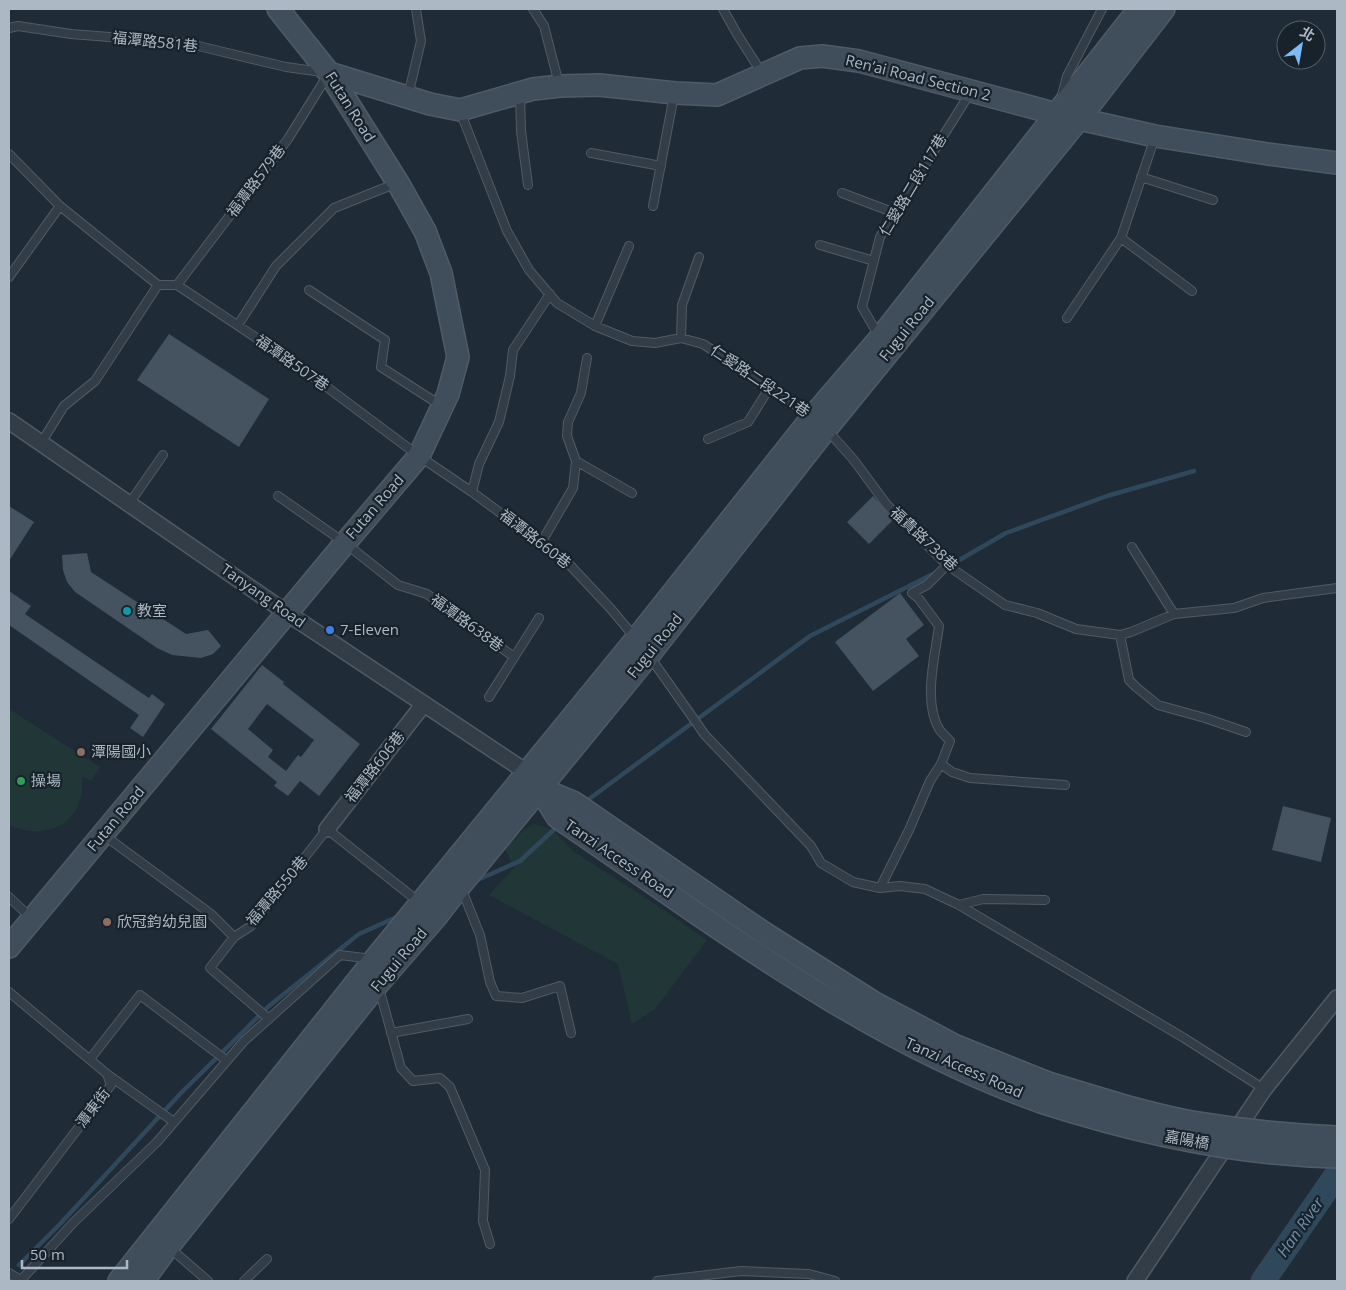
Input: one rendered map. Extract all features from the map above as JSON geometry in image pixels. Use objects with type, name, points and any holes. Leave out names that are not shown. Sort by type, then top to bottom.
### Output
[{"type":"street","name":"Futan Road","points":[[9,947],[345,542],[419,456],[448,394],[458,357],[441,273],[425,231],[398,183],[329,73],[278,9]]},
{"type":"street","name":"Fugui Road","points":[[119,1281],[376,972],[437,916],[534,781],[819,422],[880,338],[1139,9]]},
{"type":"street","name":"Fugui Road","points":[[819,422],[1078,119],[1164,9]]},
{"type":"street","name":"Ren’ai Road Section 2","points":[[329,73],[430,104],[460,110],[520,92],[560,86],[599,85],[675,93],[717,95],[800,58],[822,56],[859,61],[970,92],[1155,136],[1337,163]]},
{"type":"street","name":"Tanyang Road","points":[[9,421],[534,781]]},
{"type":"street","name":"福潭路606巷","points":[[327,829],[423,705]]},
{"type":"street","name":"Fugui Road","points":[[143,1281],[376,972],[421,903],[534,781]]},
{"type":"street","name":"Tanzi Access Road","points":[[534,781],[572,802],[764,933],[872,1002],[1044,1092]]},
{"type":"street","points":[[1135,1281],[1264,1089],[1337,998]]},
{"type":"street","name":"嘉陽橋","points":[[1044,1092],[1126,1106],[1192,1122],[1306,1136],[1337,1137]]},
{"type":"street","name":"嘉陽橋","points":[[1044,1092],[1121,1126],[1171,1138],[1278,1154],[1337,1157]]},
{"type":"lane","points":[[408,96],[421,41],[416,9]]},
{"type":"lane","points":[[533,9],[544,26],[560,86]]},
{"type":"lane","points":[[723,9],[764,75]]},
{"type":"lane","points":[[1057,114],[1068,76],[1102,9]]},
{"type":"lane","name":"福潭路581巷","points":[[9,28],[18,26],[80,35],[186,43],[286,67],[329,73]]},
{"type":"lane","name":"福潭路579巷","points":[[177,285],[288,139],[329,73]]},
{"type":"lane","points":[[520,92],[528,185]]},
{"type":"lane","name":"仁愛路二段117巷","points":[[880,338],[862,307],[880,236],[970,92]]},
{"type":"lane","points":[[653,206],[675,93]]},
{"type":"lane","name":"仁愛路二段221巷","points":[[460,110],[507,231],[529,270],[558,302],[595,326],[632,341],[655,343],[681,338],[703,344],[770,387],[819,422]]},
{"type":"lane","points":[[1067,318],[1120,238],[1155,136]]},
{"type":"lane","points":[[591,153],[661,166]]},
{"type":"lane","points":[[9,154],[60,206],[158,285],[177,285]]},
{"type":"lane","points":[[1141,177],[1213,200]]},
{"type":"lane","points":[[238,325],[276,266],[334,208],[398,183]]},
{"type":"lane","points":[[842,194],[895,213]]},
{"type":"lane","points":[[9,277],[60,206]]},
{"type":"lane","points":[[1120,238],[1192,291]]},
{"type":"lane","points":[[820,245],[874,262]]},
{"type":"lane","points":[[595,326],[629,246]]},
{"type":"lane","points":[[681,338],[682,305],[699,257]]},
{"type":"lane","points":[[41,443],[64,406],[95,381],[158,285]]},
{"type":"lane","name":"福潭路507巷","points":[[177,285],[300,367],[419,456]]},
{"type":"lane","points":[[309,290],[385,340],[381,367],[442,406]]},
{"type":"lane","points":[[472,492],[479,464],[499,422],[514,350],[550,294]]},
{"type":"lane","points":[[541,543],[573,488],[576,460],[567,436],[568,422],[581,393],[587,358]]},
{"type":"lane","points":[[708,440],[748,422],[770,387]]},
{"type":"lane","name":"福貴路738巷","points":[[819,422],[853,459],[887,505],[947,565],[1005,605],[1038,613],[1076,629],[1120,635],[1174,614],[1234,608],[1263,598],[1337,588]]},
{"type":"lane","points":[[130,504],[163,454]]},
{"type":"lane","name":"福潭路660巷","points":[[419,456],[472,492],[567,562],[611,609],[642,647],[705,735],[811,846],[821,863],[853,882],[880,888],[900,886],[925,889],[959,905],[1184,1038],[1264,1089]]},
{"type":"lane","points":[[576,460],[632,493]]},
{"type":"lane","name":"福潭路638巷","points":[[278,496],[345,542],[398,584],[427,594],[514,657]]},
{"type":"lane","points":[[1132,547],[1174,614]]},
{"type":"lane","points":[[880,888],[930,781],[941,764],[950,741],[939,729],[935,717],[930,678],[939,626],[919,599],[912,594],[927,585],[947,565]]},
{"type":"lane","points":[[489,697],[538,618]]},
{"type":"lane","points":[[1120,635],[1130,680],[1158,705],[1246,732]]},
{"type":"lane","points":[[941,764],[952,772],[970,778],[1065,786]]},
{"type":"lane","points":[[327,829],[421,903]]},
{"type":"lane","name":"福潭路550巷","points":[[103,834],[211,914],[234,937],[251,926],[327,829]]},
{"type":"lane","points":[[460,886],[480,935],[490,982],[496,996],[522,998],[560,986],[571,1033]]},
{"type":"lane","points":[[9,897],[32,920]]},
{"type":"lane","points":[[959,905],[983,899],[1045,900]]},
{"type":"lane","points":[[234,937],[210,968],[269,1019]]},
{"type":"lane","points":[[9,1273],[22,1281],[73,1223],[157,1142],[244,1041],[340,955],[376,972],[401,1068],[413,1081],[440,1078],[450,1087],[485,1170],[483,1221],[490,1244]]},
{"type":"lane","name":"潭東街","points":[[9,992],[107,1074],[111,1084],[9,1219]]},
{"type":"lane","points":[[90,1059],[140,995],[226,1060]]},
{"type":"lane","points":[[391,1033],[468,1019]]},
{"type":"lane","points":[[107,1074],[174,1122]]},
{"type":"lane","points":[[168,1247],[208,1281]]},
{"type":"lane","points":[[244,1281],[267,1259]]},
{"type":"lane","points":[[657,1281],[741,1271],[810,1274],[835,1281]]},
{"type":"green space","points":[[9,709],[100,767],[91,781],[82,776],[82,792],[78,805],[71,816],[62,824],[51,829],[38,831],[24,830],[9,825]]},
{"type":"green space","points":[[534,824],[548,828],[557,834],[574,852],[707,940],[655,1009],[632,1024],[618,964],[489,895],[514,868],[505,848],[525,829]]},
{"type":"building","points":[[169,334],[269,399],[239,447],[137,380]]},
{"type":"building","points":[[873,496],[894,519],[869,544],[847,522]]},
{"type":"building","points":[[9,506],[34,522],[9,561]]},
{"type":"building","name":"教室","points":[[87,553],[91,572],[186,634],[208,630],[221,646],[213,654],[201,658],[172,655],[157,648],[75,592],[67,582],[63,570],[62,555]]},
{"type":"building","points":[[9,591],[31,606],[25,614],[149,698],[152,694],[165,704],[143,737],[130,728],[139,715],[9,625]]},
{"type":"building","points":[[900,593],[924,625],[906,639],[919,656],[873,691],[835,642]]},
{"type":"building","points":[[262,665],[284,682],[283,684],[360,744],[319,796],[300,781],[288,796],[274,786],[277,782],[211,729]],"holes":[[[267,704],[314,740],[301,757],[298,755],[286,771],[268,757],[273,750],[248,729]]]},
{"type":"building","points":[[1283,806],[1331,818],[1321,862],[1272,850]]},
{"type":"waterway","points":[[949,566],[1006,533],[1107,496],[1194,471]]},
{"type":"waterway","points":[[585,802],[810,636],[935,573]]},
{"type":"waterway","points":[[475,881],[520,861],[559,825]]},
{"type":"waterway","points":[[19,1265],[60,1224],[181,1093],[269,1006],[359,934],[399,916]]},
{"type":"waterway","name":"Han River","points":[[1263,1281],[1337,1174]]},
{"type":"place","name":"教室","points":[[127,611]]},
{"type":"place","name":"7-Eleven","points":[[330,630]]},
{"type":"place","name":"潭陽國小","points":[[81,752]]},
{"type":"place","name":"操場","points":[[21,781]]},
{"type":"place","name":"欣冠鈞幼兒園","points":[[107,922]]}]
